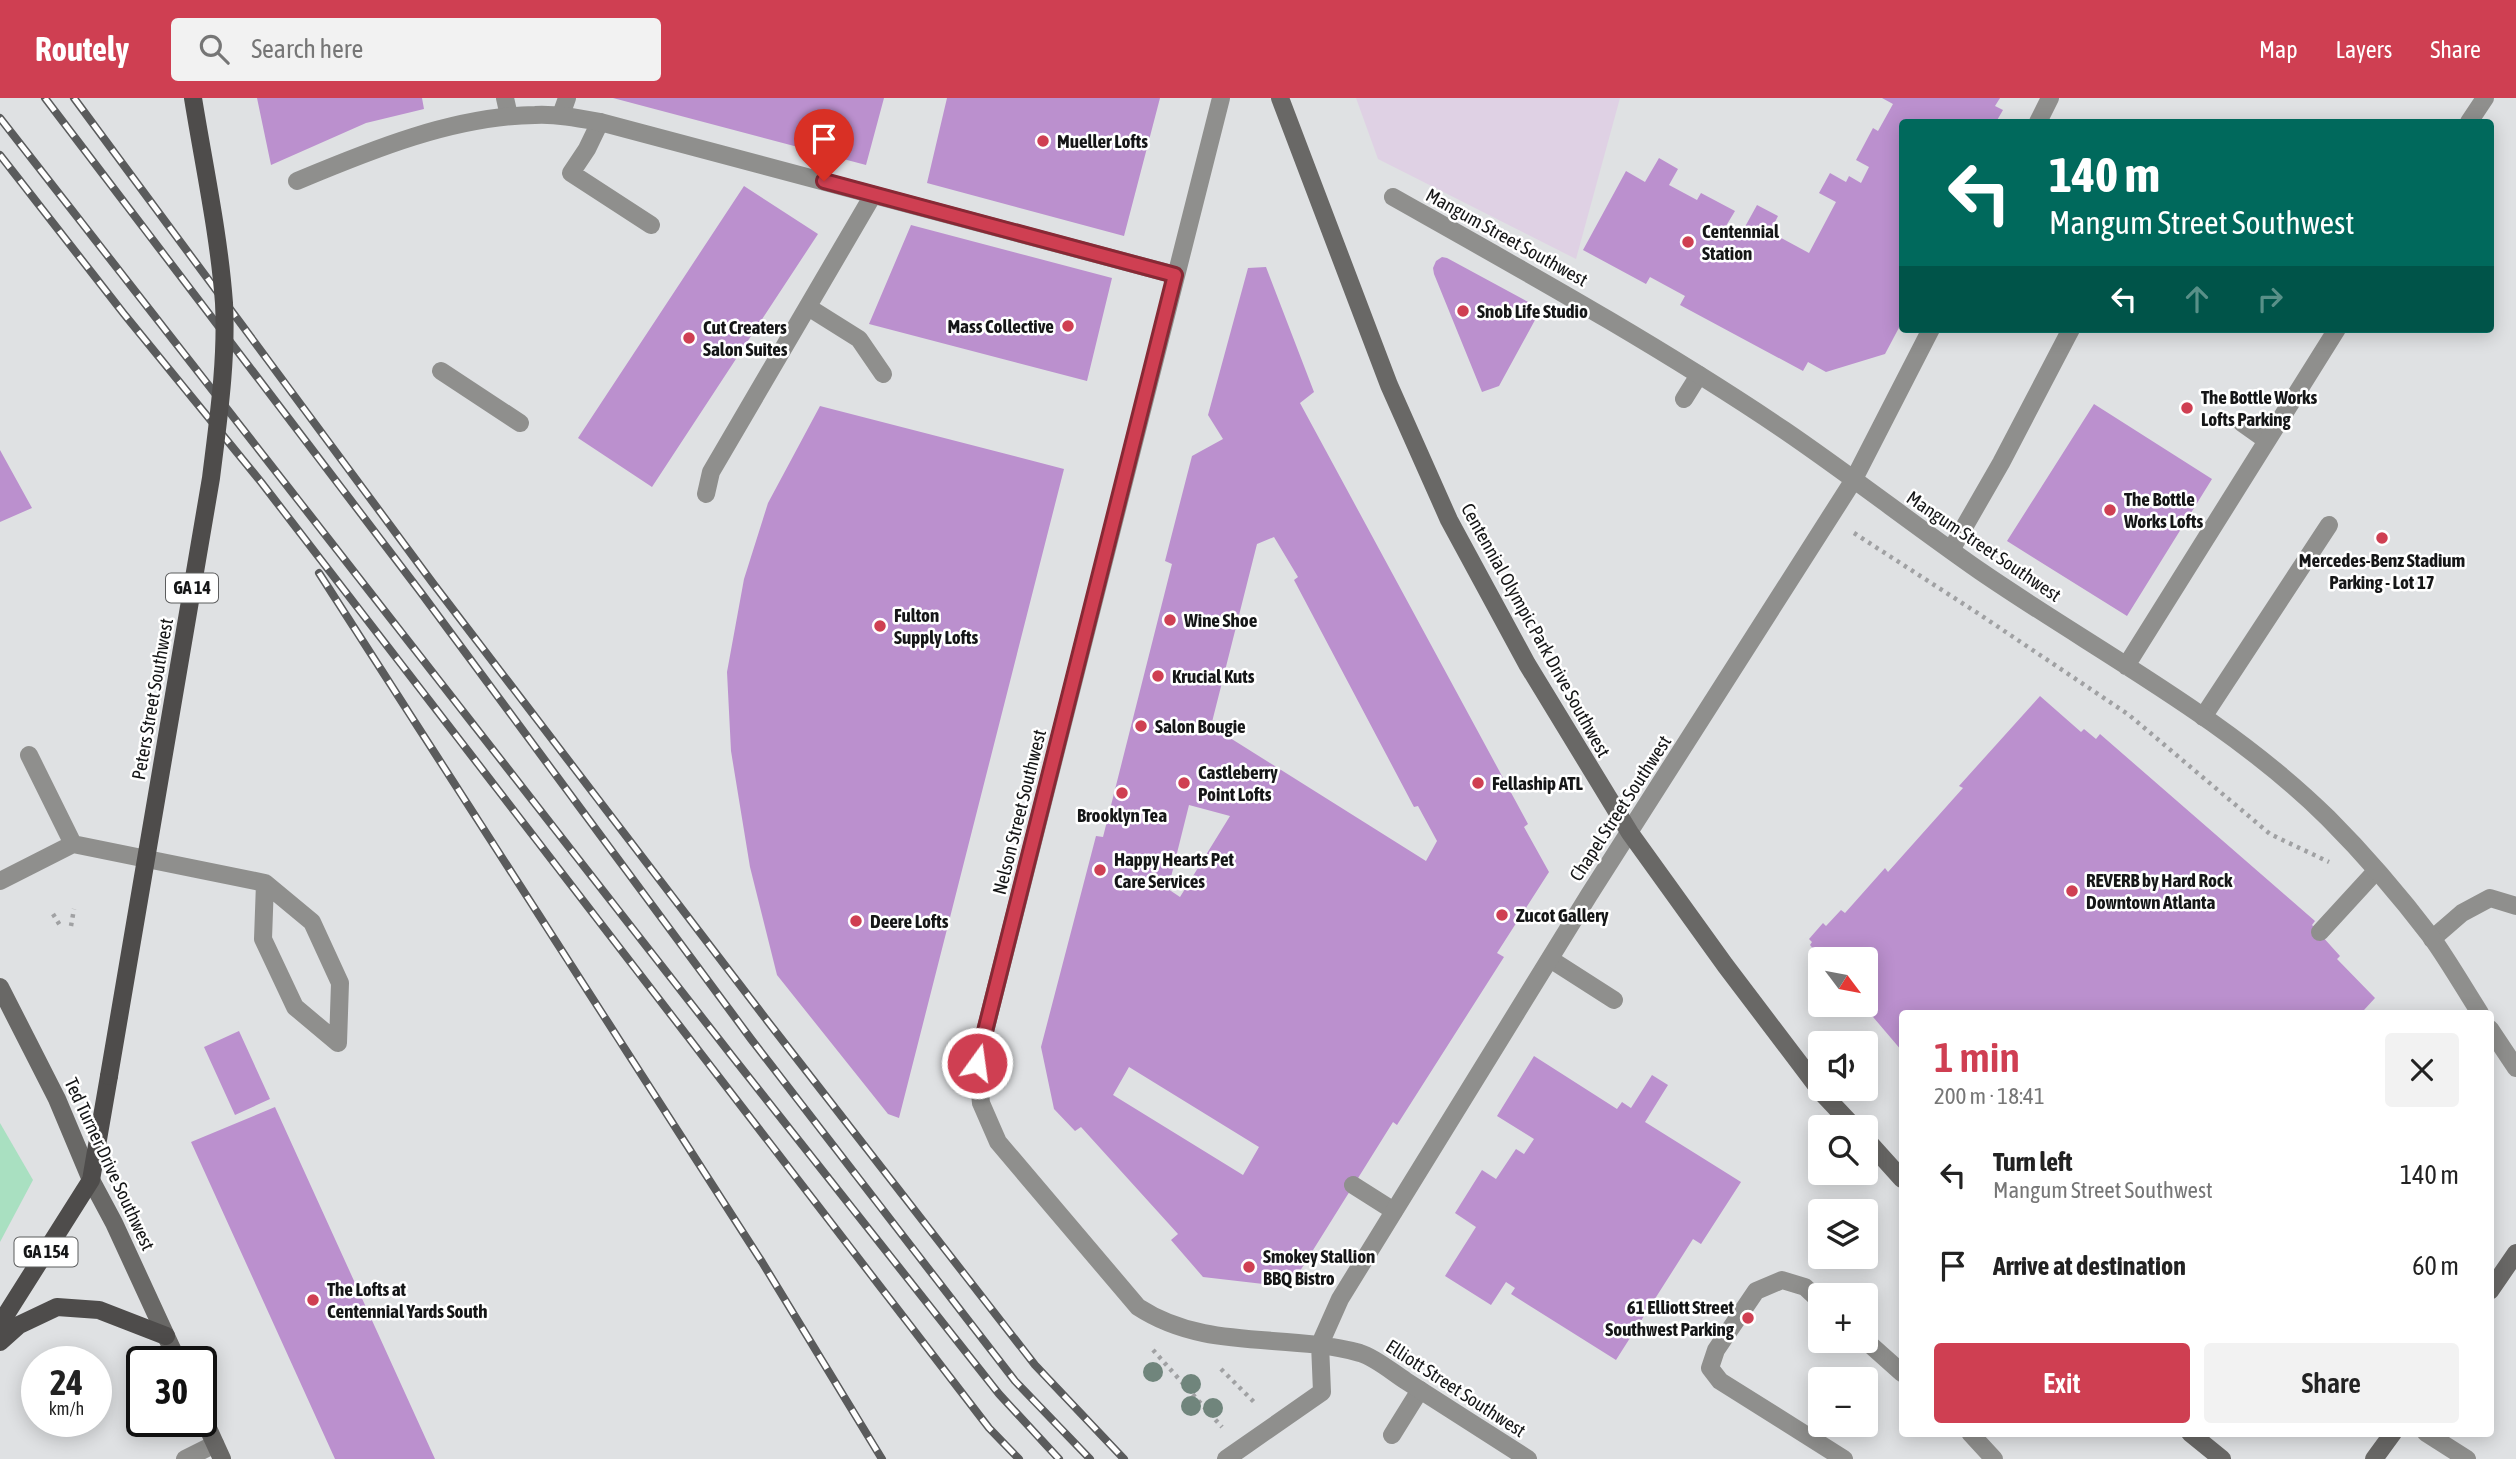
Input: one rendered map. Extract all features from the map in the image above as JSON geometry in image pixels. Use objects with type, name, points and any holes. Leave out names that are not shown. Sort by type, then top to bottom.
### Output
[{"type":"main road","name":"Peters Street Southwest","points":[[91,1180],[211,478],[222,386],[224,304],[193,98]]},
{"type":"main road","name":"GA 154","points":[[0,1324],[91,1180]]},
{"type":"main road","points":[[0,1342],[19,1325],[57,1307],[99,1310],[166,1336]]},
{"type":"street","points":[[505,98],[509,116]]},
{"type":"street","name":"Nelson Street Southwest","points":[[1221,98],[977,1063],[981,1103],[998,1142],[1138,1307],[1158,1321],[1186,1331],[1238,1340],[1320,1344]]},
{"type":"street","points":[[2040,119],[2050,98]]},
{"type":"street","points":[[2471,119],[2485,98]]},
{"type":"street","name":"Centennial Olympic Park Drive Southwest","points":[[1280,99],[1389,385],[1449,520],[1527,664],[1630,833],[1724,965],[1822,1093],[1843,1115]]},
{"type":"street","points":[[298,181],[375,148],[436,130],[564,107],[600,122],[1175,275]]},
{"type":"street","points":[[600,122],[571,173],[651,225]]},
{"type":"street","points":[[705,494],[711,472],[873,195]]},
{"type":"street","name":"Mangum Street Southwest","points":[[1393,197],[1567,294],[1699,375],[1786,432],[1951,550],[2203,717],[2255,755],[2327,817],[2376,871],[2432,939],[2473,1010]]},
{"type":"street","points":[[808,307],[859,339],[883,374]]},
{"type":"street","name":"Chapel Street Southwest","points":[[1320,1344],[1340,1299],[1394,1211],[1853,481],[1929,333]]},
{"type":"street","points":[[1951,550],[2001,463],[2069,333]]},
{"type":"street","points":[[2126,666],[2334,333]]},
{"type":"street","points":[[441,371],[520,423]]},
{"type":"street","points":[[1684,399],[1699,375]]},
{"type":"street","points":[[2242,423],[2266,440]]},
{"type":"street","points":[[2203,717],[2329,525]]},
{"type":"street","points":[[29,755],[73,844]]},
{"type":"street","points":[[0,881],[73,844],[265,883],[313,922],[340,983],[338,1043],[295,1007],[263,939],[265,883]]},
{"type":"street","points":[[2320,932],[2376,871]]},
{"type":"street","points":[[2432,939],[2462,913],[2490,898],[2516,906]]},
{"type":"street","points":[[1550,959],[1614,1000]]},
{"type":"street","name":"Ted Turner Drive Southwest","points":[[0,987],[57,1098],[91,1180],[114,1223],[171,1346]]},
{"type":"street","points":[[2494,1035],[2516,1068]]},
{"type":"street","points":[[1878,1152],[1899,1176]]},
{"type":"street","points":[[1353,1185],[1394,1211]]},
{"type":"street","points":[[2494,1285],[2516,1253]]},
{"type":"street","points":[[1808,1290],[1782,1280],[1756,1291],[1716,1350],[1710,1368],[1720,1381],[1844,1459]]},
{"type":"street","points":[[1226,1459],[1322,1392],[1320,1344]]},
{"type":"street","name":"Elliott Street Southwest","points":[[1320,1344],[1364,1354],[1528,1459]]},
{"type":"street","points":[[1878,1352],[1899,1370]]},
{"type":"street","points":[[1392,1435],[1420,1390]]},
{"type":"street","points":[[1974,1437],[1994,1459]]},
{"type":"street","points":[[2195,1437],[2222,1459]]},
{"type":"street","points":[[2374,1459],[2390,1437]]},
{"type":"street","points":[[2432,1437],[2467,1459]]},
{"type":"street","points":[[185,1459],[218,1451]]},
{"type":"path","points":[[1829,519],[2129,715],[2270,834],[2338,866],[2376,871]]},
{"type":"path","points":[[71,926],[74,909]]},
{"type":"path","points":[[53,914],[61,927]]},
{"type":"path","points":[[1153,1350],[1242,1448]]},
{"type":"path","points":[[1221,1369],[1276,1424]]},
{"type":"shaded area","points":[[1356,98],[1620,98],[1576,259],[1378,159]]},
{"type":"green space","points":[[0,1123],[33,1180],[0,1242]]},
{"type":"building","points":[[257,98],[422,98],[424,109],[366,123],[271,165]]},
{"type":"building","points":[[613,98],[884,98],[866,165]]},
{"type":"building","name":"Mueller Lofts","points":[[947,98],[1160,98],[1124,236],[927,183]]},
{"type":"building","name":"Centennial Station","points":[[1882,98],[2000,98],[1995,106],[2003,110],[1998,119],[1899,119],[1899,328],[1885,354],[1826,372],[1808,362],[1803,371],[1680,305],[1685,296],[1650,277],[1646,284],[1583,250],[1626,171],[1645,182],[1659,158],[1678,169],[1669,185],[1697,200],[1701,193],[1735,211],[1726,226],[1741,234],[1757,205],[1778,216],[1770,232],[1809,253],[1836,202],[1819,193],[1830,173],[1846,182],[1849,176],[1861,183],[1869,167],[1856,160],[1873,128],[1878,131],[1893,104]]},
{"type":"building","points":[[744,186],[818,234],[652,487],[578,438]]},
{"type":"building","points":[[911,225],[1112,278],[1087,381],[869,324]]},
{"type":"building","points":[[1442,257],[1541,309],[1499,386],[1482,392],[1434,274],[1436,261]]},
{"type":"building","name":"Castleberry Point Lofts","points":[[1266,267],[1314,392],[1300,403],[1528,824],[1524,827],[1549,872],[1497,953],[1504,957],[1397,1125],[1393,1122],[1290,1287],[1203,1277],[1171,1240],[1178,1234],[1081,1127],[1075,1131],[1054,1109],[1041,1047],[1096,836],[1103,837],[1172,564],[1165,561],[1192,456],[1223,439],[1208,415],[1248,268]],"holes":[[[1274,537],[1298,577],[1294,580],[1414,807],[1418,806],[1437,841],[1426,861],[1211,726],[1257,544]],[[1189,805],[1230,816],[1180,897],[1168,889]],[[1129,1067],[1259,1147],[1243,1175],[1113,1095]]]},
{"type":"building","name":"The Bottle Works Lofts","points":[[2094,404],[2212,479],[2127,616],[2007,541]]},
{"type":"building","name":"Fulton Supply Lofts","points":[[820,406],[1064,469],[899,1118],[888,1114],[777,975],[750,867],[731,751],[727,672],[744,579],[768,503]]},
{"type":"building","points":[[0,450],[32,508],[0,522]]},
{"type":"building","name":"REVERB by Hard Rock Downtown Atlanta","points":[[2040,696],[2081,732],[2084,729],[2096,739],[2100,734],[2315,921],[2312,925],[2340,956],[2337,959],[2375,998],[2364,1010],[1899,1010],[1899,1047],[1873,1017],[1878,1017],[1878,947],[1812,947],[1809,939],[1823,923],[1826,926],[1841,910],[1845,913],[1885,868],[1888,872],[1963,788],[1959,786]]},
{"type":"building","points":[[239,1031],[270,1099],[235,1115],[204,1047]]},
{"type":"building","points":[[1534,1056],[1617,1109],[1622,1102],[1631,1108],[1652,1075],[1668,1085],[1645,1122],[1741,1182],[1701,1244],[1693,1239],[1616,1360],[1511,1294],[1515,1288],[1506,1282],[1491,1305],[1445,1276],[1476,1227],[1455,1213],[1482,1170],[1496,1179],[1516,1149],[1524,1154],[1534,1139],[1497,1116]]},
{"type":"building","name":"The Lofts at Centennial Yards South","points":[[275,1107],[435,1459],[335,1459],[191,1142]]},
{"type":"railway","points":[[45,98],[422,594],[751,1039],[1015,1381],[1090,1459]]},
{"type":"railway","points":[[74,98],[432,582],[769,1023],[1035,1365],[1124,1459]]},
{"type":"railway","points":[[0,118],[732,1056],[999,1394],[1059,1459]]},
{"type":"railway","points":[[0,155],[124,314],[261,482],[989,1428],[1019,1459]]},
{"type":"railway","points":[[319,573],[762,1262],[882,1459]]},
{"type":"place","name":"Mueller Lofts","points":[[1043,141]]},
{"type":"place","name":"Centennial Station","points":[[1688,242]]},
{"type":"place","name":"Snob Life Studio","points":[[1463,311]]},
{"type":"place","name":"Mass Collective","points":[[1068,326]]},
{"type":"place","name":"Cut Creaters Salon Suites","points":[[689,338]]},
{"type":"place","name":"The Bottle Works Lofts Parking","points":[[2187,408]]},
{"type":"place","name":"The Bottle Works Lofts","points":[[2110,510]]},
{"type":"place","name":"Mercedes-Benz Stadium Parking - Lot 17","points":[[2382,538]]},
{"type":"place","name":"Wine Shoe","points":[[1170,620]]},
{"type":"place","name":"Fulton Supply Lofts","points":[[880,626]]},
{"type":"place","name":"Krucial Kuts","points":[[1158,676]]},
{"type":"place","name":"Salon Bougie","points":[[1141,726]]},
{"type":"place","name":"Castleberry Point Lofts","points":[[1184,783]]},
{"type":"place","name":"Fellaship ATL","points":[[1478,783]]},
{"type":"place","name":"Brooklyn Tea","points":[[1122,793]]},
{"type":"place","name":"Happy Hearts Pet Care Services","points":[[1100,870]]},
{"type":"place","name":"REVERB by Hard Rock Downtown Atlanta","points":[[2072,891]]},
{"type":"place","name":"Zucot Gallery","points":[[1502,915]]},
{"type":"place","name":"Deere Lofts","points":[[856,921]]},
{"type":"place","name":"Smokey Stallion BBQ Bistro","points":[[1249,1267]]},
{"type":"place","name":"The Lofts at Centennial Yards South","points":[[313,1300]]},
{"type":"place","name":"61 Elliott Street Southwest Parking","points":[[1748,1318]]},
{"type":"route","points":[[824,181],[1175,275],[977,1063]]}]
